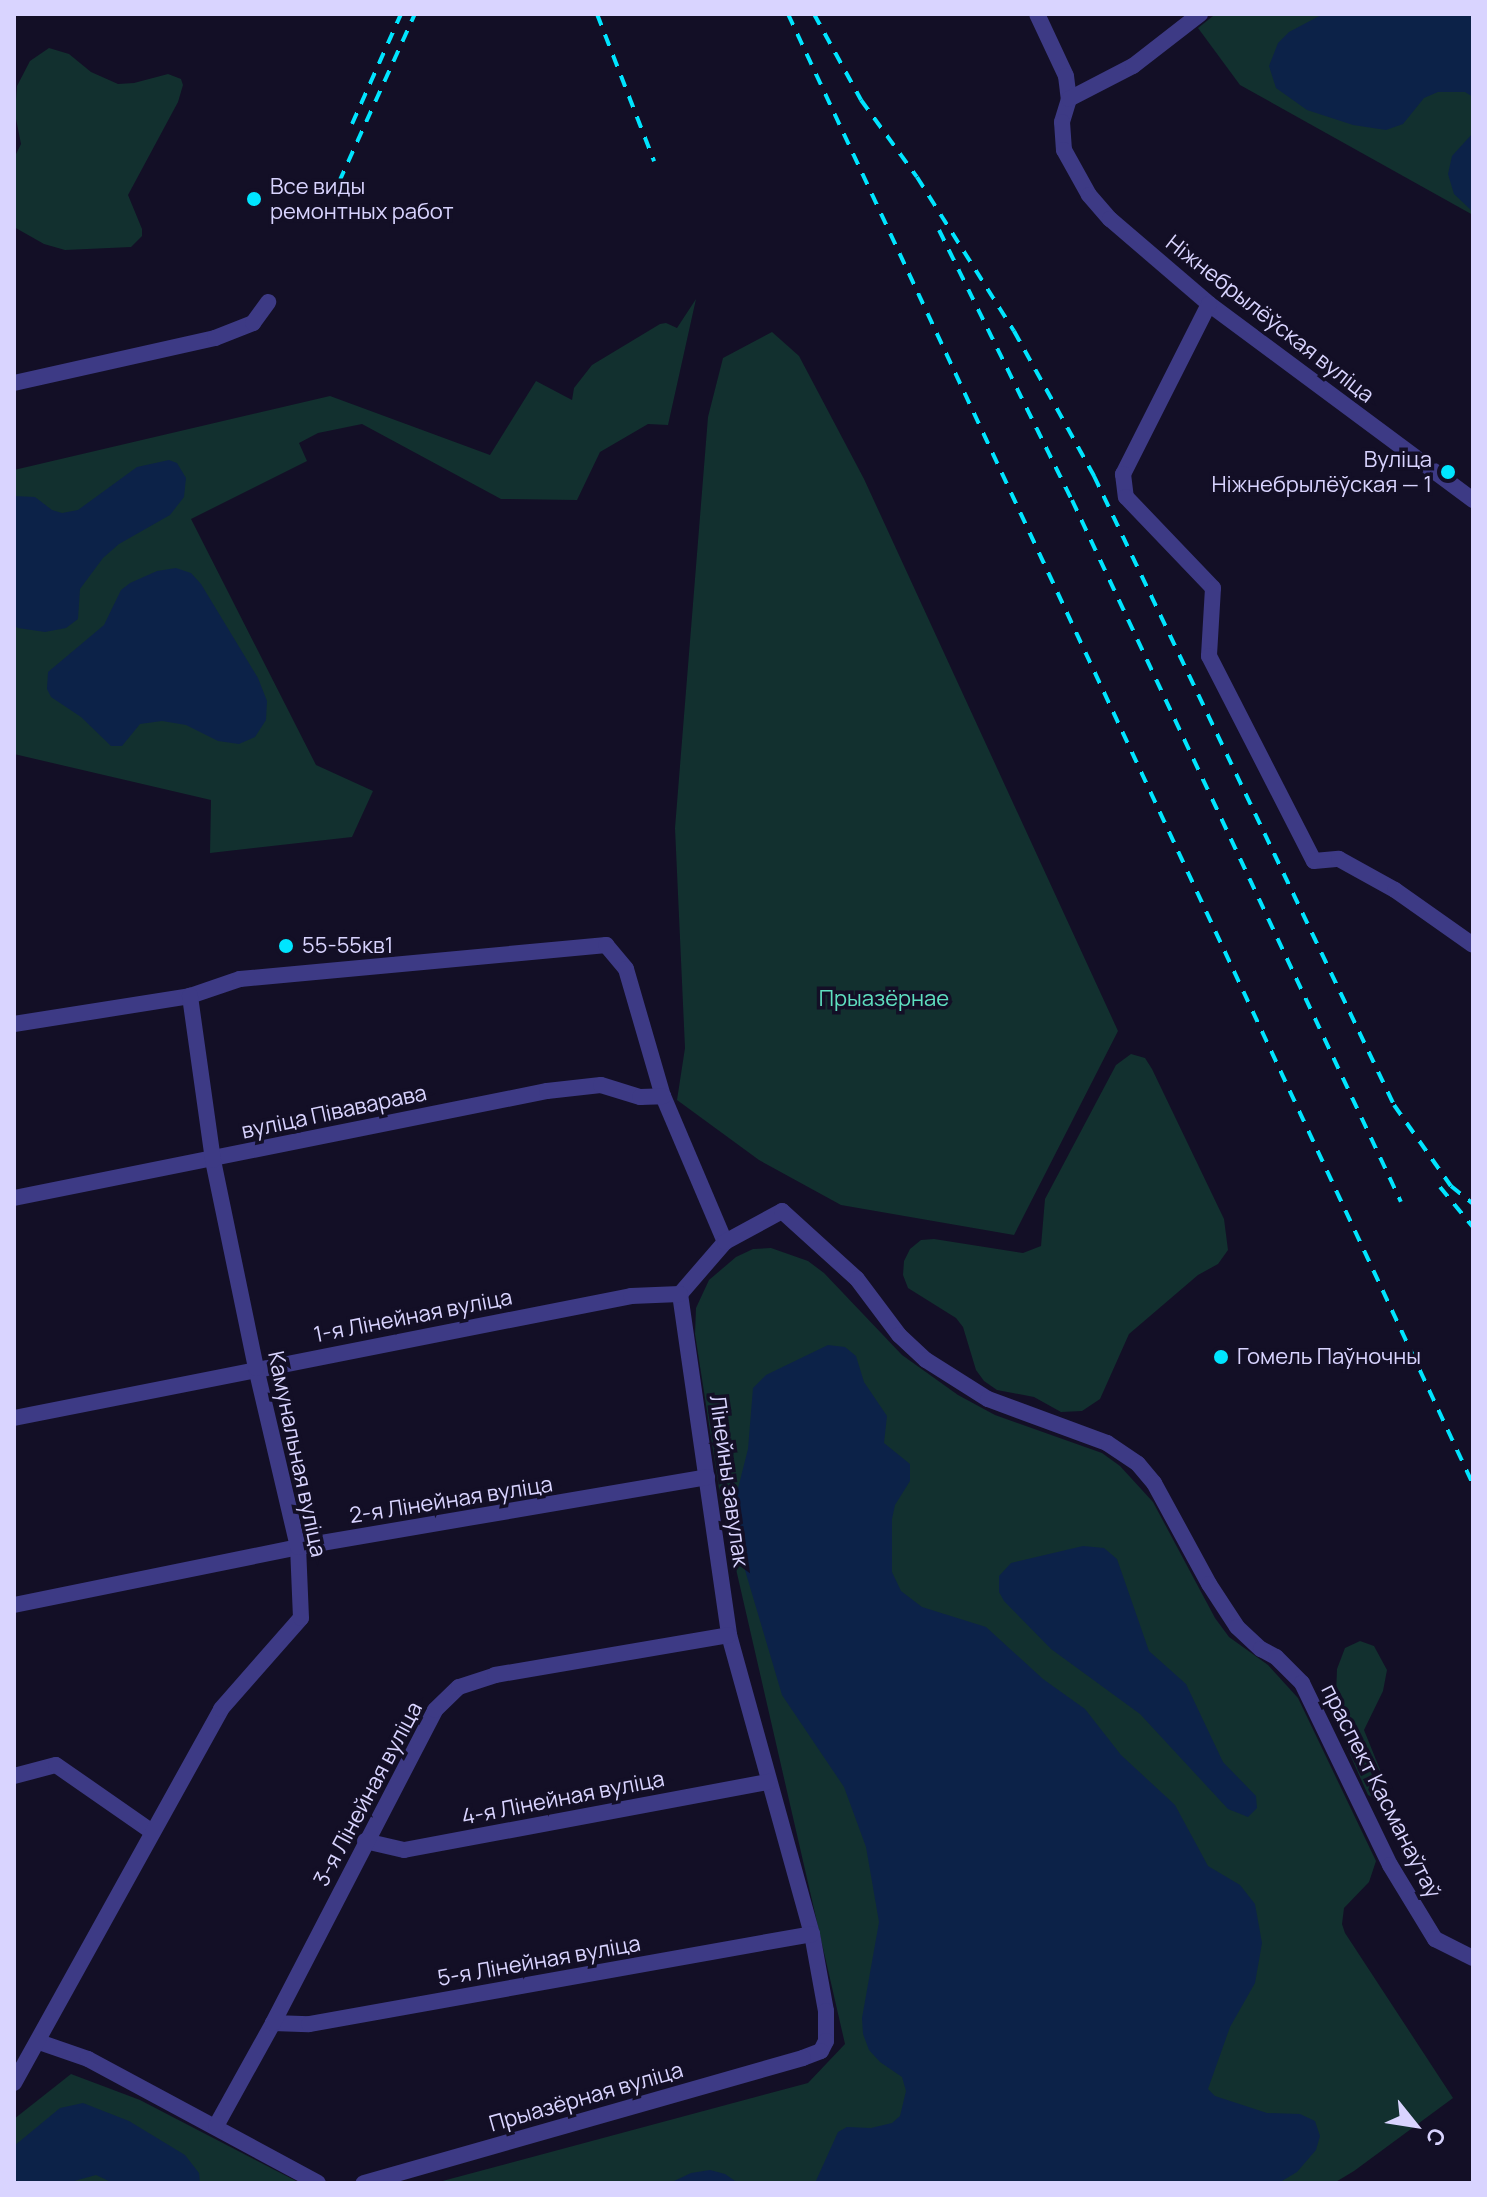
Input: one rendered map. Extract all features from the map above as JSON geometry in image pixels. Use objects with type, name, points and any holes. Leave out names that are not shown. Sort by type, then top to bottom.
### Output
[{"type":"street","name":"Ніжнебрылёўская вуліца","points":[[1037,14],[1066,76],[1069,99],[1062,122],[1064,150],[1089,195],[1110,219],[1209,304],[1473,500]]},
{"type":"street","points":[[1069,99],[1133,66],[1200,14]]},
{"type":"street","points":[[14,383],[215,338],[253,323],[268,302]]},
{"type":"street","points":[[1209,304],[1123,474],[1122,486],[1126,497],[1213,588],[1209,656],[1314,861],[1339,859],[1395,890],[1473,945]]},
{"type":"street","points":[[14,1024],[190,996],[240,979],[606,945],[626,969],[663,1096],[725,1242],[680,1294]]},
{"type":"street","name":"Камунальная вуліца","points":[[14,2083],[221,1709],[301,1618],[298,1547],[256,1368],[213,1160],[190,996]]},
{"type":"street","name":"вуліца Піваварава","points":[[14,1198],[547,1091],[601,1085],[640,1097],[663,1096]]},
{"type":"street","name":"праспект Касманаўтаў","points":[[725,1242],[782,1211],[857,1279],[899,1335],[926,1360],[988,1399],[1107,1443],[1138,1464],[1154,1483],[1209,1584],[1237,1627],[1261,1649],[1276,1657],[1302,1683],[1390,1865],[1428,1930],[1435,1939],[1473,1958]]},
{"type":"street","name":"1-я Лінейная вуліца","points":[[14,1418],[631,1296],[680,1294]]},
{"type":"street","name":"Лінейны завулак","points":[[680,1294],[729,1635],[812,1934],[826,2011],[826,2041],[821,2051]]},
{"type":"street","name":"2-я Лінейная вуліца","points":[[14,1605],[298,1547],[707,1477]]},
{"type":"street","name":"3-я Лінейная вуліца","points":[[216,2126],[273,2023],[435,1710],[459,1687],[495,1675],[729,1635]]},
{"type":"street","points":[[14,1776],[56,1765],[151,1831]]},
{"type":"street","name":"4-я Лінейная вуліца","points":[[365,1841],[404,1850],[769,1782]]},
{"type":"street","name":"5-я Лінейная вуліца","points":[[273,2023],[309,2024],[812,1934]]},
{"type":"street","points":[[39,2042],[88,2059],[318,2183]]},
{"type":"street","name":"Прыазёрная вуліца","points":[[363,2183],[821,2051]]},
{"type":"green space","points":[[1473,14],[1473,215],[1240,85],[1198,28],[1213,16]]},
{"type":"green space","points":[[49,48],[69,54],[91,72],[118,84],[168,74],[181,79],[183,85],[178,102],[128,195],[142,229],[142,236],[131,247],[65,250],[44,244],[14,227],[14,158],[21,144],[15,114],[17,86],[30,61]]},
{"type":"green space","points":[[696,299],[668,425],[648,424],[600,452],[577,500],[501,499],[362,424],[318,433],[299,443],[307,461],[191,519],[316,765],[373,791],[352,837],[210,853],[211,800],[14,754],[14,470],[330,396],[490,455],[536,381],[572,400],[574,388],[592,365],[660,324],[677,328]]},
{"type":"green space","name":"Прыазёрнае","points":[[772,332],[799,356],[864,479],[1118,1031],[1014,1235],[841,1205],[759,1160],[677,1100],[685,1048],[675,828],[708,417],[723,358]]},
{"type":"green space","points":[[1131,1054],[1145,1058],[1152,1069],[1224,1219],[1228,1250],[1218,1264],[1198,1275],[1129,1334],[1100,1399],[1082,1411],[1061,1412],[1034,1397],[997,1390],[984,1381],[976,1370],[963,1327],[956,1318],[908,1288],[903,1275],[904,1261],[910,1249],[921,1240],[934,1239],[1023,1253],[1041,1246],[1045,1199],[1116,1065]]},
{"type":"green space","points":[[771,1248],[808,1261],[824,1273],[902,1355],[958,1395],[995,1415],[1102,1453],[1120,1466],[1153,1502],[1215,1618],[1229,1637],[1268,1665],[1298,1698],[1376,1861],[1369,1882],[1344,1908],[1342,1924],[1345,1933],[1453,2098],[1354,2171],[1334,2183],[435,2183],[808,2083],[845,2044],[722,1508],[695,1334],[696,1308],[709,1280],[736,1257],[753,1249]]},
{"type":"green space","points":[[1360,1641],[1374,1646],[1387,1670],[1383,1691],[1364,1730],[1387,1787],[1384,1799],[1379,1801],[1368,1795],[1335,1721],[1337,1669],[1345,1648]]},
{"type":"green space","points":[[71,2074],[140,2100],[300,2183],[14,2183],[14,2119]]},
{"type":"water","points":[[1323,14],[1473,14],[1473,97],[1465,92],[1438,92],[1424,98],[1403,124],[1386,130],[1353,125],[1307,110],[1276,88],[1269,66],[1278,43],[1289,32]]},
{"type":"water","points":[[1473,133],[1473,212],[1454,194],[1448,174],[1452,156]]},
{"type":"water","points":[[169,460],[177,463],[186,478],[184,497],[170,515],[119,544],[103,558],[80,589],[78,619],[66,628],[45,632],[14,625],[14,496],[35,497],[52,510],[62,513],[78,510],[137,467]]},
{"type":"water","points":[[176,568],[191,573],[201,584],[258,678],[267,701],[266,720],[255,737],[239,744],[218,741],[186,725],[162,721],[140,724],[122,746],[111,746],[81,717],[51,697],[47,689],[48,672],[104,625],[121,590],[157,571]]},
{"type":"water","points":[[828,1345],[845,1347],[856,1356],[864,1382],[887,1416],[884,1443],[910,1464],[910,1481],[895,1505],[892,1519],[892,1572],[901,1591],[922,1607],[986,1627],[1043,1679],[1085,1709],[1121,1755],[1175,1805],[1208,1866],[1240,1885],[1255,1904],[1262,1943],[1255,1983],[1230,2027],[1208,2089],[1215,2096],[1267,2113],[1300,2114],[1315,2121],[1320,2136],[1316,2150],[1297,2172],[1282,2181],[815,2183],[838,2132],[847,2127],[871,2128],[892,2123],[900,2116],[906,2091],[902,2077],[869,2050],[863,2034],[862,2018],[879,1922],[866,1847],[844,1787],[782,1695],[742,1560],[735,1500],[748,1449],[753,1388],[766,1375]]},
{"type":"water","points":[[1083,1546],[1104,1548],[1117,1559],[1149,1651],[1186,1684],[1223,1762],[1256,1796],[1257,1808],[1248,1817],[1228,1809],[1140,1714],[1051,1649],[1004,1601],[999,1592],[999,1576],[1011,1563]]},
{"type":"water","points":[[83,2103],[129,2121],[185,2155],[199,2173],[200,2183],[113,2183],[96,2175],[67,2183],[14,2183],[14,2146],[60,2108]]},
{"type":"water","points":[[710,2170],[725,2174],[738,2183],[670,2183],[691,2173]]},
{"type":"railway","points":[[352,124],[401,14]]},
{"type":"railway","points":[[339,182],[415,14]]},
{"type":"railway","points":[[597,14],[654,161]]},
{"type":"railway","points":[[788,14],[1473,1484]]},
{"type":"railway","points":[[814,14],[861,100],[917,177],[1014,331],[1094,476],[1394,1105],[1451,1186],[1473,1204]]},
{"type":"railway","points":[[939,230],[1072,500],[1401,1202]]},
{"type":"railway","points":[[1440,1187],[1473,1227]]},
{"type":"place","name":"Все виды ремонтных работ","points":[[254,199]]},
{"type":"place","name":"Вуліца Ніжнебрылёўская — 1","points":[[1448,472]]},
{"type":"place","name":"55-55кв1","points":[[286,946]]},
{"type":"place","name":"Гомель Паўночны","points":[[1221,1357]]}]
